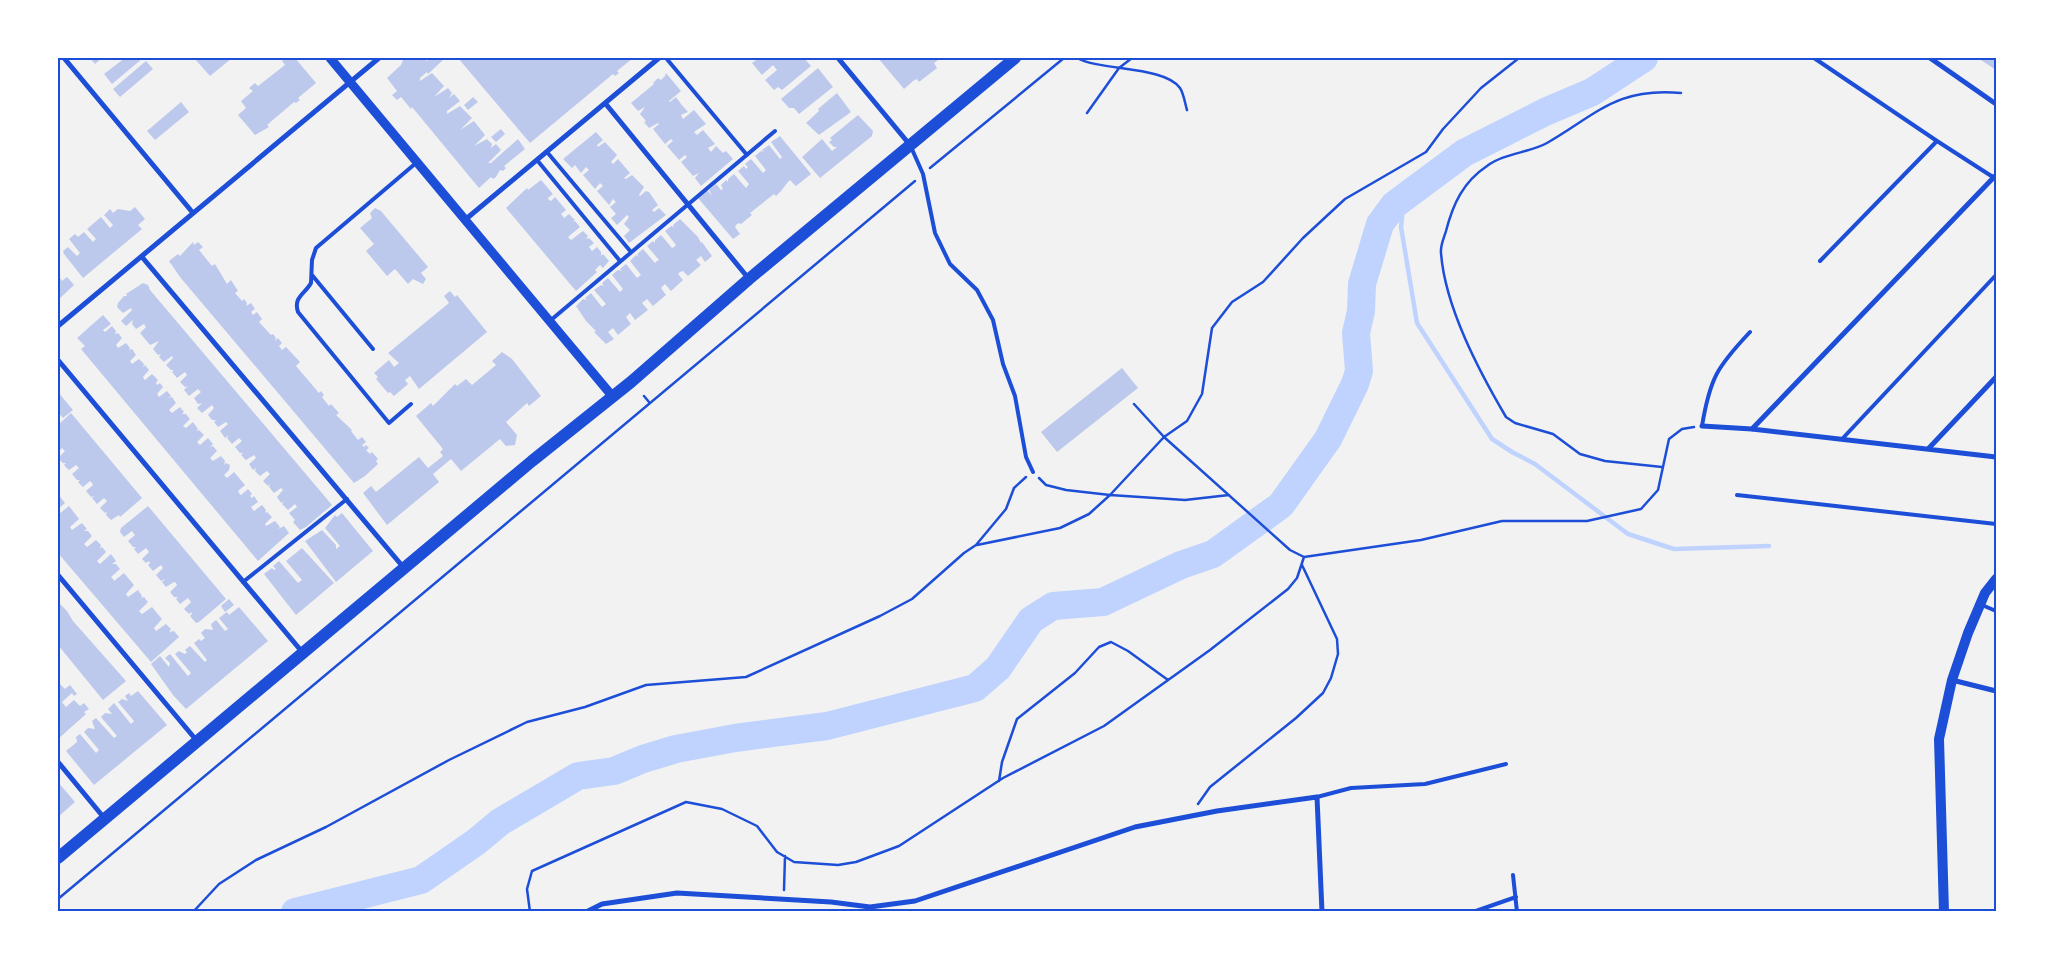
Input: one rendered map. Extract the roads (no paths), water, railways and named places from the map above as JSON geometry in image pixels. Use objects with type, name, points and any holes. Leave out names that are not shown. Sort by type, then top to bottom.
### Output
[{"type":"main road","points":[[58,858],[532,461],[613,397],[749,279],[1015,58]]},
{"type":"main road","points":[[1944,912],[1939,739],[1952,680],[1968,633],[1985,593],[1996,579]]},
{"type":"street","points":[[64,58],[193,213]]},
{"type":"street","points":[[330,58],[613,397]]},
{"type":"street","points":[[58,326],[379,58]]},
{"type":"street","points":[[466,219],[658,58]]},
{"type":"street","points":[[838,58],[911,145]]},
{"type":"street","points":[[1930,58],[1996,104]]},
{"type":"street","points":[[605,103],[749,279]]},
{"type":"street","points":[[1752,428],[1996,177]]},
{"type":"street","points":[[142,257],[405,569]]},
{"type":"street","points":[[58,360],[303,654]]},
{"type":"street","points":[[1929,448],[1996,377]]},
{"type":"street","points":[[1702,426],[1752,428],[1996,457]]},
{"type":"street","points":[[58,575],[197,742]]},
{"type":"street","points":[[1952,680],[1996,691]]},
{"type":"street","points":[[58,762],[105,819]]},
{"type":"street","points":[[586,912],[602,904],[677,893],[870,907],[916,901],[1135,827],[1192,816],[1317,797],[1322,912]]},
{"type":"lane","points":[[666,58],[747,155]]},
{"type":"lane","points":[[1814,58],[1938,142],[1996,177]]},
{"type":"lane","points":[[550,320],[775,131]]},
{"type":"lane","points":[[1820,261],[1938,142]]},
{"type":"lane","points":[[911,145],[923,174],[935,233],[950,264],[976,290],[993,320],[1003,364],[1015,396],[1026,457],[1033,472]]},
{"type":"lane","points":[[547,152],[631,252]]},
{"type":"lane","points":[[537,160],[620,261]]},
{"type":"lane","points":[[411,404],[389,423],[298,312],[295,304],[297,299],[308,289],[312,274],[312,260],[316,248],[418,162]]},
{"type":"lane","points":[[312,274],[373,349]]},
{"type":"lane","points":[[1843,438],[1996,275]]},
{"type":"lane","points":[[1702,426],[1708,391],[1723,361],[1750,332]]},
{"type":"lane","points":[[1738,495],[1996,524]]},
{"type":"lane","points":[[243,582],[347,499]]},
{"type":"lane","points":[[1980,604],[1996,610]]},
{"type":"lane","points":[[1317,797],[1351,788],[1425,784],[1506,764]]},
{"type":"lane","points":[[1513,875],[1517,912]]},
{"type":"lane","points":[[1473,912],[1516,897]]},
{"type":"waterway","points":[[295,912],[421,880],[476,842],[500,822],[578,776],[614,771],[643,759],[676,749],[735,738],[827,726],[975,688],[998,668],[1031,620],[1053,606],[1103,602],[1181,565],[1213,554],[1281,505],[1328,439],[1355,384],[1359,371],[1356,333],[1361,311],[1362,284],[1380,224],[1394,205],[1464,153],[1545,112],[1592,92],[1644,58]]},
{"type":"waterway","points":[[1404,199],[1401,227],[1417,323],[1492,439],[1535,464],[1628,534],[1674,549],[1769,546]]}]
